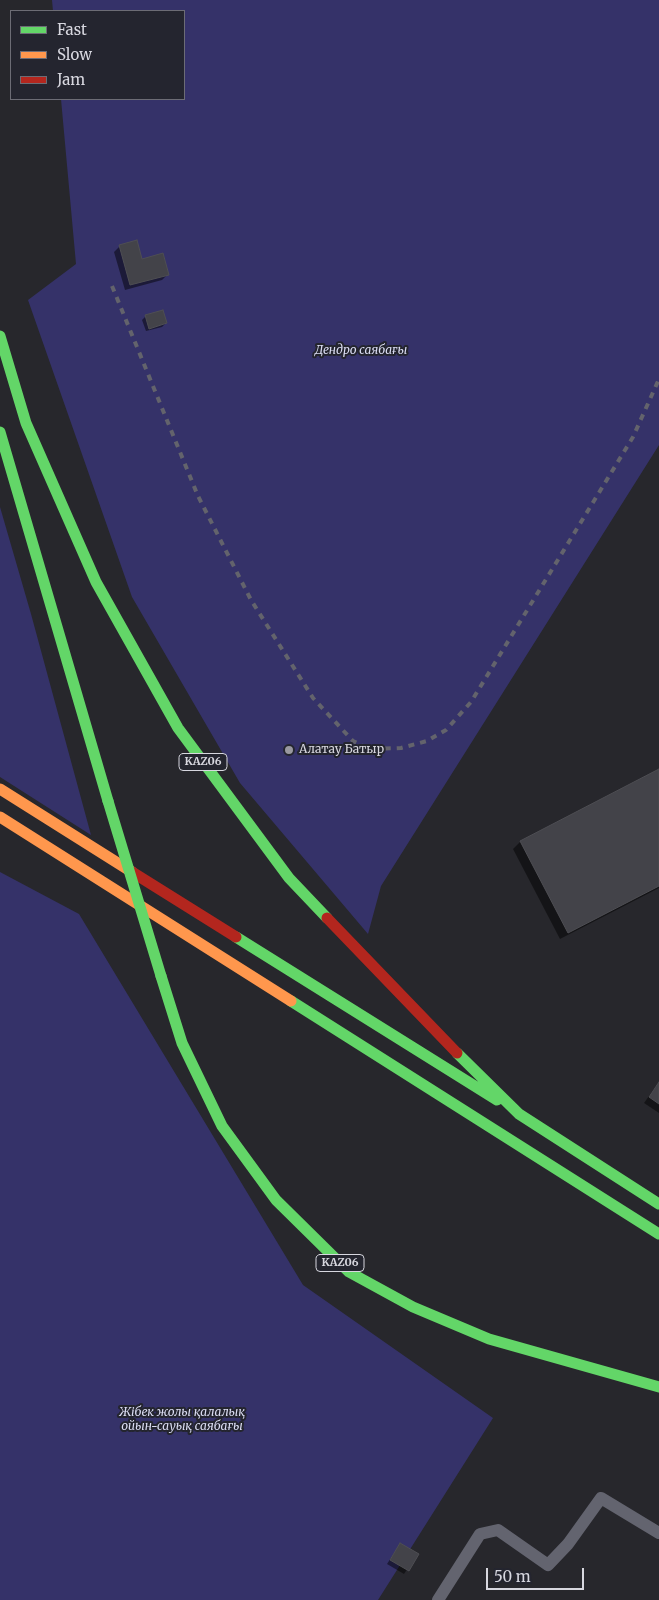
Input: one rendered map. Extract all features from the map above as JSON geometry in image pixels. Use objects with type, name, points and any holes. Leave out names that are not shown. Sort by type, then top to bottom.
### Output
[{"type":"main road","name":"KАZ06","points":[[0,336],[26,422],[96,582],[178,728],[288,878],[408,1004],[519,1114]]},
{"type":"main road","name":"KАZ06","points":[[0,432],[108,801],[182,1043],[222,1126],[276,1200],[349,1272],[413,1307],[489,1339],[659,1387]]},
{"type":"main road","name":"KАZ06","points":[[0,789],[519,1114],[659,1204]]},
{"type":"main road","points":[[0,817],[659,1234]]},
{"type":"street","points":[[438,1600],[480,1534],[498,1530],[548,1565],[568,1544],[601,1498],[659,1533]]},
{"type":"green space","name":"Дендро саябағы","points":[[52,0],[659,0],[659,445],[381,886],[368,934],[240,783],[132,597],[28,300],[76,264],[61,100],[185,100],[185,10],[53,10]]},
{"type":"green space","points":[[0,507],[31,614],[91,835],[0,777]]},
{"type":"green space","name":"Жібек жолы қалалық ойын-сауық саябағы","points":[[0,872],[79,914],[303,1285],[493,1418],[378,1600],[0,1600]]},
{"type":"building","points":[[137,240],[142,259],[163,253],[169,275],[130,285],[119,245]]},
{"type":"building","points":[[163,310],[167,323],[149,329],[145,315]]},
{"type":"building","points":[[659,769],[659,886],[568,933],[520,841]]},
{"type":"building","points":[[659,1082],[659,1104],[649,1097]]},
{"type":"building","points":[[400,1543],[419,1554],[409,1571],[390,1560]]},
{"type":"railway","points":[[112,286],[198,496],[251,600],[313,698],[353,741],[369,749],[401,748],[427,741],[446,730],[471,702],[633,437],[659,379]]},
{"type":"traffic: fast","points":[[0,336],[26,423],[96,582],[178,728],[289,878],[327,918]]},
{"type":"traffic: fast","points":[[0,432],[108,801]]},
{"type":"traffic: fast","points":[[108,801],[161,976]]},
{"type":"traffic: fast","points":[[236,937],[497,1100]]},
{"type":"traffic: fast","points":[[161,976],[182,1043],[222,1126],[276,1200],[349,1272],[413,1307],[489,1339],[659,1387]]},
{"type":"traffic: fast","points":[[291,1001],[659,1234]]},
{"type":"traffic: fast","points":[[457,1053],[519,1114],[659,1204]]},
{"type":"traffic: slow","points":[[0,789],[132,872]]},
{"type":"traffic: slow","points":[[0,817],[291,1001]]},
{"type":"traffic: jam","points":[[132,872],[236,937]]},
{"type":"traffic: jam","points":[[327,918],[457,1053]]},
{"type":"place","name":"Алатау Батыр","points":[[289,750]]}]
